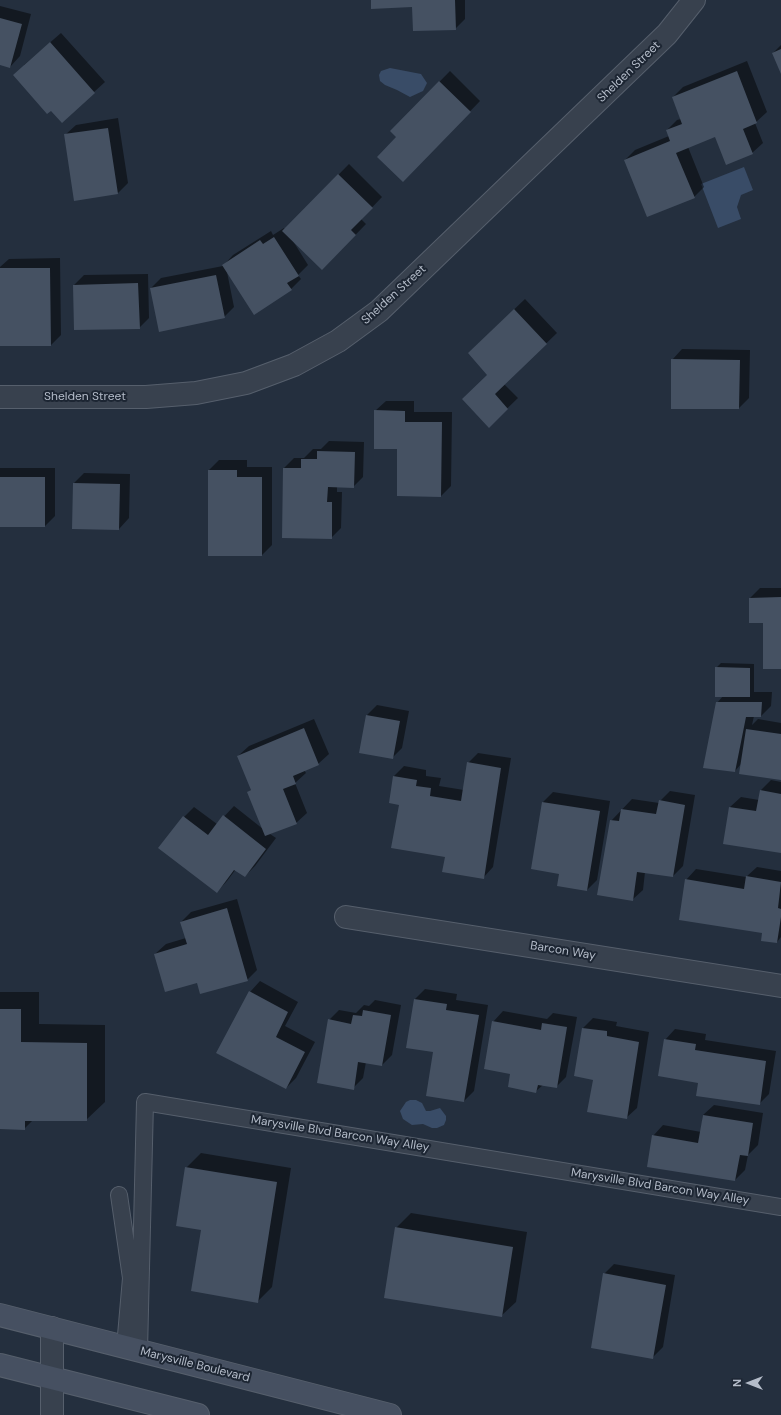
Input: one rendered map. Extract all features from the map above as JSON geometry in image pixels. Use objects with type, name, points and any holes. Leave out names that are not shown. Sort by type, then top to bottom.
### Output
[{"type":"main road","name":"Marysville Boulevard","points":[[0,1315],[390,1415]]},
{"type":"main road","points":[[0,1365],[52,1378],[155,1409],[198,1415]]},
{"type":"street","name":"Shelden Street","points":[[0,397],[146,397],[196,393],[246,383],[294,365],[338,341],[379,311],[391,300],[667,34],[694,0]]},
{"type":"street","name":"Barcon Way","points":[[346,916],[781,986]]},
{"type":"street","points":[[52,1328],[52,1415]]},
{"type":"lane","name":"Marysville Blvd Barcon Way Alley","points":[[132,1349],[145,1102],[781,1207]]},
{"type":"lane","points":[[119,1195],[131,1278],[132,1349]]},
{"type":"water","points":[[390,68],[421,74],[427,83],[423,91],[410,97],[385,85],[380,81],[379,75],[381,71]]},
{"type":"water","points":[[744,167],[753,190],[741,195],[737,207],[741,219],[718,228],[701,184]]},
{"type":"water","points":[[416,1100],[422,1103],[426,1111],[440,1108],[446,1116],[444,1125],[437,1128],[432,1128],[423,1124],[412,1125],[403,1119],[400,1111],[406,1102]]},
{"type":"building","points":[[371,0],[455,0],[456,30],[413,31],[412,7],[371,9]]},
{"type":"building","points":[[0,18],[22,24],[10,68],[0,65]]},
{"type":"building","points":[[50,42],[95,93],[62,123],[51,111],[47,114],[13,75]]},
{"type":"building","points":[[781,49],[781,74],[772,53]]},
{"type":"building","points":[[737,71],[757,123],[743,129],[753,154],[726,165],[715,137],[676,153],[695,198],[647,217],[624,160],[670,141],[666,130],[682,124],[672,97]]},
{"type":"building","points":[[439,81],[471,112],[403,182],[377,157],[396,137],[390,131]]},
{"type":"building","points":[[108,128],[118,194],[74,201],[64,134]]},
{"type":"building","points":[[338,174],[373,208],[351,230],[356,235],[322,270],[282,231]]},
{"type":"building","points":[[274,237],[299,276],[287,283],[292,290],[254,315],[222,265],[260,240],[263,244]]},
{"type":"building","points":[[0,268],[50,268],[51,346],[0,346]]},
{"type":"building","points":[[216,275],[225,318],[159,332],[150,288]]},
{"type":"building","points":[[138,283],[140,329],[74,330],[73,285]]},
{"type":"building","points":[[514,309],[547,344],[495,394],[508,409],[489,428],[462,399],[487,375],[468,353]]},
{"type":"building","points":[[671,359],[740,360],[739,409],[671,409]]},
{"type":"building","points":[[374,410],[405,411],[405,422],[442,422],[441,497],[397,496],[397,449],[374,449]]},
{"type":"building","points":[[317,451],[355,452],[354,488],[328,487],[327,502],[332,502],[332,539],[282,538],[283,468],[301,468],[301,459],[317,459]]},
{"type":"building","points":[[208,470],[237,470],[237,477],[262,477],[262,556],[208,556]]},
{"type":"building","points":[[0,477],[45,477],[45,527],[0,527]]},
{"type":"building","points":[[73,483],[120,484],[119,530],[72,529]]},
{"type":"building","points":[[781,597],[781,669],[763,669],[763,623],[749,623],[749,598]]},
{"type":"building","points":[[715,667],[750,668],[750,697],[715,697]]},
{"type":"building","points":[[716,702],[762,702],[761,717],[746,717],[735,772],[703,768]]},
{"type":"building","points":[[366,715],[400,721],[393,759],[359,753]]},
{"type":"building","points":[[304,728],[319,765],[293,776],[296,784],[283,789],[297,824],[265,836],[247,792],[251,790],[237,756]]},
{"type":"building","points":[[746,729],[781,734],[781,780],[739,774]]},
{"type":"building","points":[[467,762],[501,768],[484,879],[442,872],[445,857],[391,848],[399,805],[389,803],[393,776],[417,780],[416,786],[431,788],[430,796],[461,801]]},
{"type":"building","points":[[760,790],[781,794],[781,853],[723,844],[729,807],[756,811]]},
{"type":"building","points":[[659,800],[685,805],[673,877],[637,872],[633,901],[597,895],[610,820],[619,821],[621,809],[656,814]]},
{"type":"building","points":[[542,802],[600,811],[587,891],[557,886],[559,874],[531,869]]},
{"type":"building","points":[[223,815],[266,849],[245,877],[234,870],[217,893],[158,848],[183,816],[208,835]]},
{"type":"building","points":[[746,876],[781,882],[778,908],[781,909],[781,917],[777,943],[761,941],[762,933],[679,920],[685,879],[744,889]]},
{"type":"building","points":[[227,908],[248,981],[200,994],[197,983],[165,992],[154,954],[187,944],[180,922]]},
{"type":"building","points":[[249,991],[288,1012],[276,1037],[305,1052],[286,1089],[216,1053]]},
{"type":"building","points":[[414,999],[447,1004],[446,1010],[479,1015],[464,1102],[426,1096],[433,1052],[406,1048]]},
{"type":"building","points":[[0,1009],[21,1009],[21,1042],[87,1043],[87,1121],[25,1121],[25,1130],[0,1129]]},
{"type":"building","points":[[363,1010],[391,1015],[382,1066],[358,1062],[354,1090],[317,1083],[328,1019],[351,1024],[353,1015],[362,1016]]},
{"type":"building","points":[[492,1021],[541,1030],[542,1023],[567,1027],[557,1088],[538,1085],[536,1093],[508,1087],[510,1074],[484,1069]]},
{"type":"building","points":[[582,1028],[607,1031],[607,1036],[639,1042],[627,1119],[587,1112],[593,1080],[574,1076]]},
{"type":"building","points":[[664,1039],[696,1044],[695,1050],[766,1061],[760,1105],[696,1096],[698,1083],[658,1076]]},
{"type":"building","points":[[703,1115],[753,1123],[748,1156],[740,1155],[735,1181],[647,1167],[652,1135],[698,1143]]},
{"type":"building","points":[[185,1167],[277,1182],[258,1303],[191,1291],[201,1230],[176,1226]]},
{"type":"building","points":[[395,1227],[513,1247],[502,1317],[384,1298]]},
{"type":"building","points":[[603,1273],[666,1285],[653,1359],[591,1348]]}]
